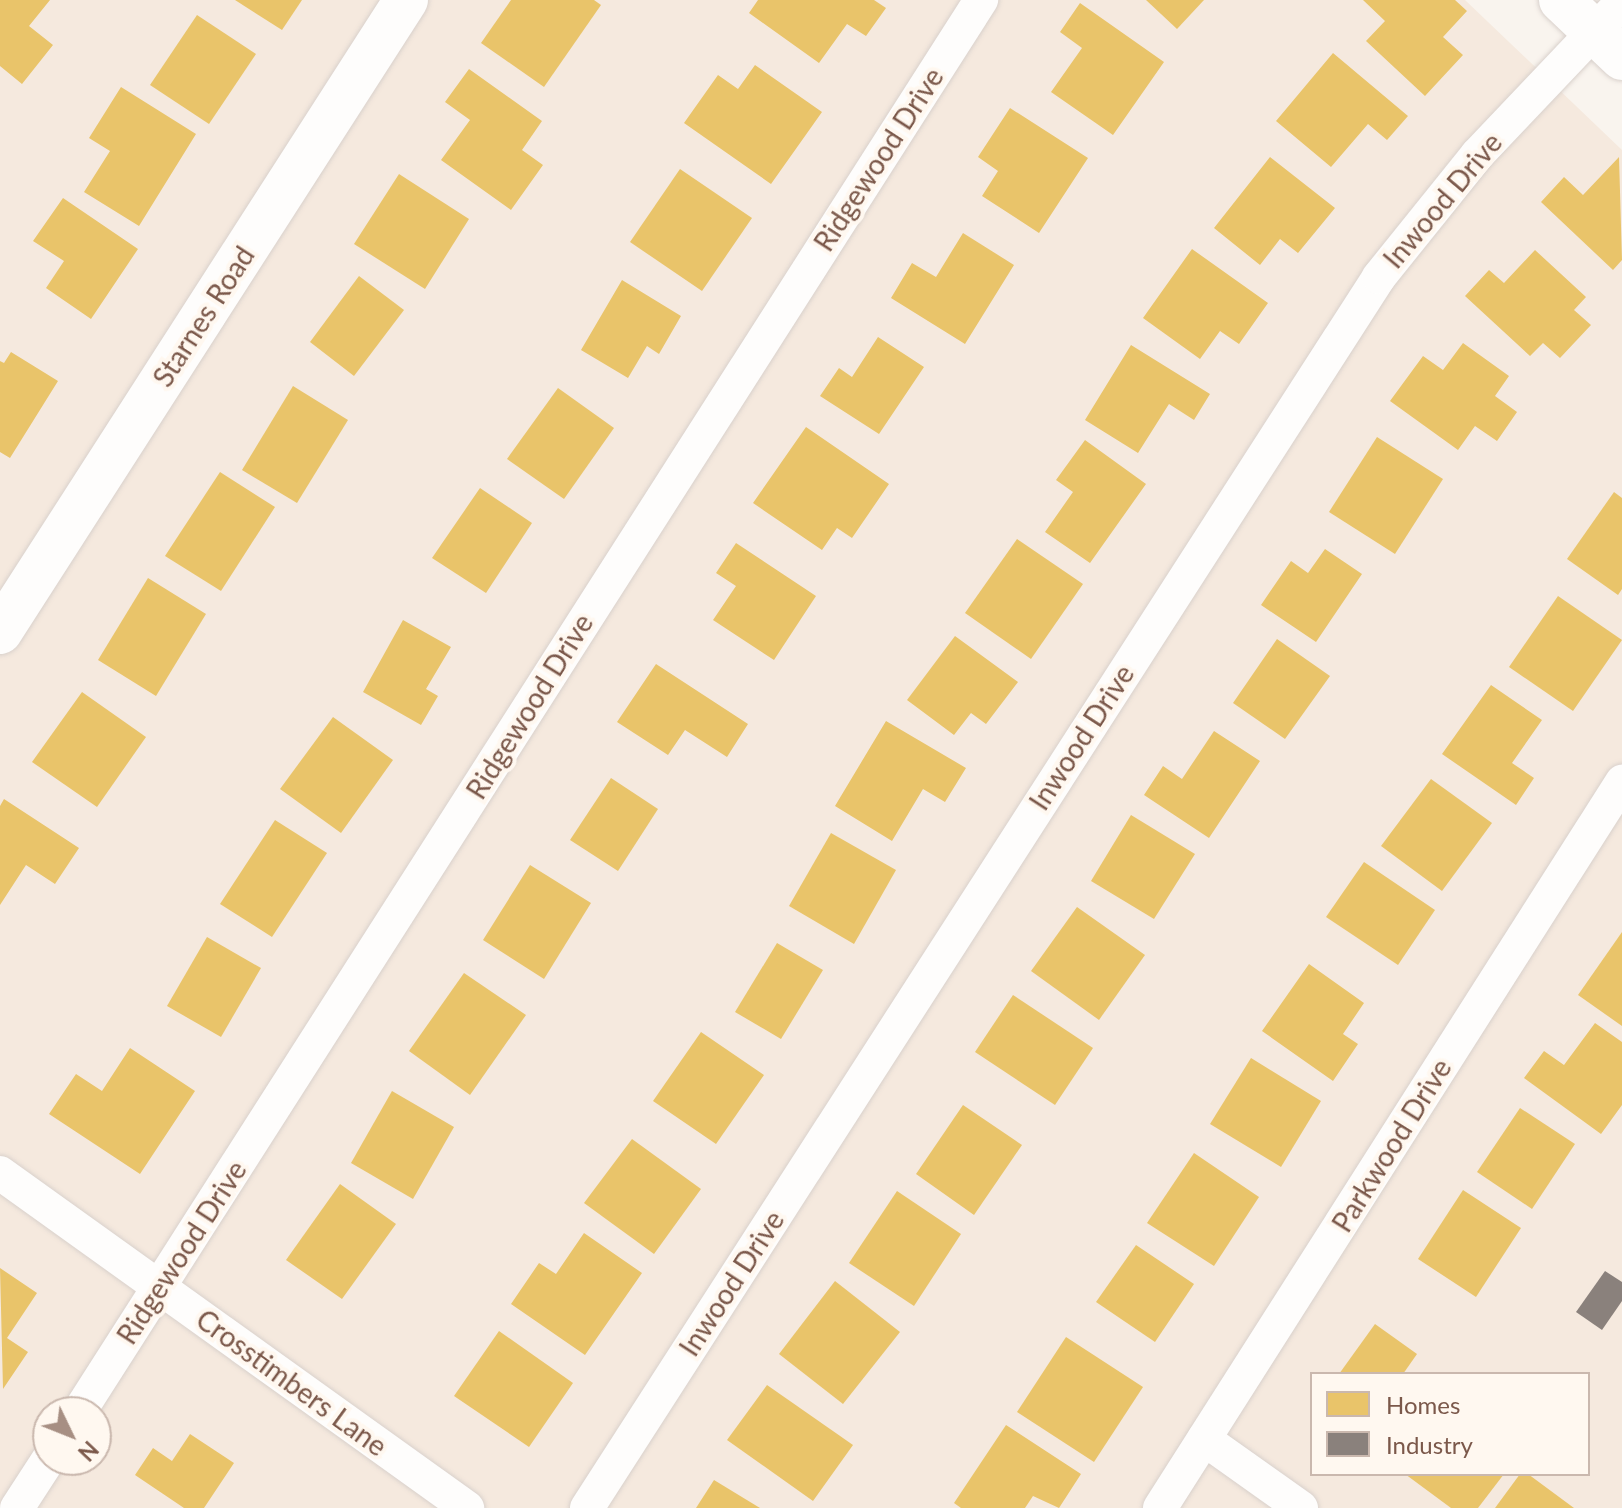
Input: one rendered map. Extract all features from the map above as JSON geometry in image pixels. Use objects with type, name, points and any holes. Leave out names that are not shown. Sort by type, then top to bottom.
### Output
[{"type":"main road","name":"Starnes Road","points":[[0,632],[406,0]]},
{"type":"main road","points":[[1561,0],[1613,30]]},
{"type":"street","name":"Ridgewood Drive","points":[[89,1396],[981,0]]},
{"type":"street","name":"Inwood Drive","points":[[587,1508],[1379,277],[1477,155],[1613,30]]},
{"type":"street","name":"Parkwood Drive","points":[[1160,1508],[1622,782]]},
{"type":"street","name":"Crosstimbers Lane","points":[[0,1173],[467,1508]]},
{"type":"street","points":[[1204,1439],[1301,1508]]},
{"type":"street","points":[[17,1508],[38,1476]]},
{"type":"shaded area","points":[[0,0],[1465,0],[1622,150],[1622,1508],[0,1508]]},
{"type":"building: Homes","points":[[0,0],[50,0],[29,26],[53,45],[22,84],[0,66]]},
{"type":"building: Homes","points":[[235,0],[302,0],[282,30]]},
{"type":"building: Homes","points":[[511,0],[594,0],[601,5],[544,87],[481,43]]},
{"type":"building: Homes","points":[[758,0],[874,0],[886,8],[866,36],[847,24],[819,63],[749,13]]},
{"type":"building: Homes","points":[[1146,0],[1204,0],[1177,29]]},
{"type":"building: Homes","points":[[1363,0],[1455,0],[1467,11],[1443,37],[1463,55],[1425,96],[1366,41],[1385,21]]},
{"type":"building: Homes","points":[[1080,3],[1164,62],[1113,135],[1051,92],[1082,48],[1060,32]]},
{"type":"building: Homes","points":[[197,15],[256,54],[209,124],[150,85]]},
{"type":"building: Homes","points":[[1333,53],[1408,116],[1387,140],[1368,124],[1331,167],[1276,121]]},
{"type":"building: Homes","points":[[755,65],[822,112],[771,184],[684,123],[718,75],[738,89]]},
{"type":"building: Homes","points":[[469,69],[542,121],[522,150],[543,165],[511,210],[441,160],[470,120],[445,102]]},
{"type":"building: Homes","points":[[121,87],[196,134],[139,226],[84,192],[110,151],[89,138]]},
{"type":"building: Homes","points":[[1010,108],[1088,158],[1039,233],[982,196],[998,171],[978,157]]},
{"type":"building: Homes","points":[[1270,157],[1335,208],[1298,253],[1280,239],[1260,265],[1214,228]]},
{"type":"building: Homes","points":[[1619,157],[1622,260],[1613,270],[1541,202],[1564,177],[1583,195]]},
{"type":"building: Homes","points":[[680,169],[752,218],[702,291],[630,242]]},
{"type":"building: Homes","points":[[399,174],[469,219],[425,289],[354,244]]},
{"type":"building: Homes","points":[[63,198],[138,249],[91,319],[46,288],[64,261],[33,241]]},
{"type":"building: Homes","points":[[963,233],[1014,265],[965,344],[891,298],[912,263],[936,277]]},
{"type":"building: Homes","points":[[1192,249],[1268,303],[1239,344],[1220,331],[1200,359],[1143,318]]},
{"type":"building: Homes","points":[[1535,250],[1586,297],[1574,310],[1591,325],[1560,358],[1543,343],[1530,356],[1465,296],[1489,270],[1504,283]]},
{"type":"building: Homes","points":[[359,276],[404,310],[354,376],[310,342]]},
{"type":"building: Homes","points":[[622,280],[681,316],[659,354],[647,346],[628,378],[581,350]]},
{"type":"building: Homes","points":[[878,337],[924,367],[879,434],[820,396],[839,368],[852,377]]},
{"type":"building: Homes","points":[[1463,343],[1509,376],[1495,396],[1517,412],[1497,441],[1475,426],[1458,450],[1390,401],[1423,356],[1443,370]]},
{"type":"building: Homes","points":[[1131,345],[1210,394],[1194,420],[1169,404],[1138,453],[1085,420]]},
{"type":"building: Homes","points":[[11,352],[58,381],[10,458],[0,452],[0,361],[4,363]]},
{"type":"building: Homes","points":[[293,386],[348,420],[297,503],[242,470]]},
{"type":"building: Homes","points":[[558,388],[614,428],[564,499],[507,459]]},
{"type":"building: Homes","points":[[806,427],[889,484],[852,538],[837,528],[822,550],[753,503]]},
{"type":"building: Homes","points":[[1377,437],[1443,479],[1395,554],[1329,512]]},
{"type":"building: Homes","points":[[1085,440],[1146,484],[1090,563],[1045,532],[1073,492],[1056,480]]},
{"type":"building: Homes","points":[[220,472],[275,507],[221,591],[165,556]]},
{"type":"building: Homes","points":[[480,488],[532,523],[486,593],[432,558]]},
{"type":"building: Homes","points":[[1614,492],[1622,498],[1622,589],[1618,595],[1567,559]]},
{"type":"building: Homes","points":[[1017,539],[1083,584],[1031,659],[965,613]]},
{"type":"building: Homes","points":[[736,543],[816,596],[774,660],[713,620],[736,586],[716,573]]},
{"type":"building: Homes","points":[[1325,549],[1362,574],[1316,642],[1261,605],[1291,561],[1308,573]]},
{"type":"building: Homes","points":[[148,578],[206,614],[156,696],[98,660]]},
{"type":"building: Homes","points":[[1558,596],[1622,640],[1573,711],[1509,667]]},
{"type":"building: Homes","points":[[403,620],[451,647],[426,689],[438,696],[421,725],[363,692]]},
{"type":"building: Homes","points":[[955,636],[1018,682],[986,724],[971,713],[954,735],[907,700]]},
{"type":"building: Homes","points":[[1277,639],[1330,676],[1285,739],[1233,703]]},
{"type":"building: Homes","points":[[656,664],[748,724],[727,757],[685,730],[668,755],[617,722]]},
{"type":"building: Homes","points":[[1491,685],[1542,720],[1512,763],[1534,778],[1516,805],[1442,754]]},
{"type":"building: Homes","points":[[82,692],[146,737],[97,807],[32,762]]},
{"type":"building: Homes","points":[[333,717],[393,760],[341,833],[280,789]]},
{"type":"building: Homes","points":[[886,721],[966,768],[945,802],[923,789],[892,841],[835,806]]},
{"type":"building: Homes","points":[[1214,731],[1260,761],[1209,838],[1144,795],[1163,766],[1182,779]]},
{"type":"building: Homes","points":[[611,778],[658,809],[618,871],[570,840]]},
{"type":"building: Homes","points":[[1431,779],[1492,823],[1442,891],[1381,846]]},
{"type":"building: Homes","points":[[4,799],[79,848],[55,884],[26,865],[0,905],[0,806]]},
{"type":"building: Homes","points":[[1131,815],[1195,854],[1154,919],[1091,881]]},
{"type":"building: Homes","points":[[275,820],[327,853],[272,937],[220,904]]},
{"type":"building: Homes","points":[[831,833],[896,870],[854,944],[789,906]]},
{"type":"building: Homes","points":[[1364,862],[1435,910],[1398,965],[1326,917]]},
{"type":"building: Homes","points":[[530,865],[591,903],[544,979],[483,940]]},
{"type":"building: Homes","points":[[1077,907],[1145,955],[1099,1020],[1031,971]]},
{"type":"building: Homes","points":[[1622,932],[1622,1026],[1578,995]]},
{"type":"building: Homes","points":[[207,937],[261,968],[221,1037],[167,1006]]},
{"type":"building: Homes","points":[[777,943],[823,970],[781,1039],[735,1012]]},
{"type":"building: Homes","points":[[1309,964],[1364,1003],[1343,1034],[1358,1044],[1333,1081],[1262,1031]]},
{"type":"building: Homes","points":[[464,973],[526,1015],[470,1095],[409,1051]]},
{"type":"building: Homes","points":[[1013,995],[1093,1048],[1055,1105],[975,1052]]},
{"type":"building: Homes","points":[[1595,1023],[1622,1042],[1622,1105],[1601,1134],[1524,1078],[1544,1051],[1564,1065]]},
{"type":"building: Homes","points":[[701,1032],[764,1075],[716,1144],[653,1101]]},
{"type":"building: Homes","points":[[130,1048],[195,1091],[140,1174],[49,1114],[76,1074],[102,1091]]},
{"type":"building: Homes","points":[[1251,1058],[1321,1101],[1281,1167],[1210,1124]]},
{"type":"building: Homes","points":[[392,1091],[454,1127],[413,1199],[351,1163]]},
{"type":"building: Homes","points":[[963,1105],[1022,1145],[974,1215],[916,1174]]},
{"type":"building: Homes","points":[[1520,1108],[1575,1144],[1532,1209],[1477,1172]]},
{"type":"building: Homes","points":[[632,1139],[701,1189],[654,1254],[584,1203]]},
{"type":"building: Homes","points":[[1194,1153],[1259,1197],[1214,1266],[1147,1223]]},
{"type":"building: Homes","points":[[340,1184],[396,1224],[342,1299],[286,1260]]},
{"type":"building: Homes","points":[[1463,1190],[1521,1228],[1476,1297],[1418,1259]]},
{"type":"building: Homes","points":[[897,1191],[961,1234],[914,1306],[849,1263]]},
{"type":"building: Homes","points":[[584,1233],[642,1273],[585,1355],[511,1304],[539,1263],[556,1274]]},
{"type":"building: Homes","points":[[1136,1245],[1194,1284],[1155,1342],[1096,1302]]},
{"type":"building: Homes","points":[[0,1268],[37,1293],[7,1338],[28,1352],[3,1389]]},
{"type":"building: Homes","points":[[835,1281],[900,1332],[843,1404],[779,1354]]},
{"type":"building: Homes","points":[[1375,1324],[1417,1354],[1404,1372],[1340,1372]]},
{"type":"building: Homes","points":[[499,1331],[573,1383],[529,1447],[454,1396]]},
{"type":"building: Homes","points":[[1066,1337],[1143,1387],[1094,1462],[1017,1412]]},
{"type":"building: Homes","points":[[767,1385],[853,1445],[813,1501],[727,1440]]},
{"type":"building: Homes","points":[[1006,1425],[1081,1474],[1059,1508],[1033,1496],[1025,1508],[961,1508],[954,1503]]},
{"type":"building: Homes","points":[[190,1434],[234,1463],[204,1508],[184,1508],[135,1475],[153,1448],[172,1461]]},
{"type":"building: Homes","points":[[1408,1476],[1502,1476],[1478,1508],[1451,1508]]},
{"type":"building: Homes","points":[[1519,1476],[1531,1476],[1574,1508],[1495,1508]]},
{"type":"building: Homes","points":[[714,1480],[760,1508],[696,1508]]},
{"type":"building: Industry","points":[[1605,1271],[1622,1282],[1622,1301],[1602,1330],[1576,1312]]}]
